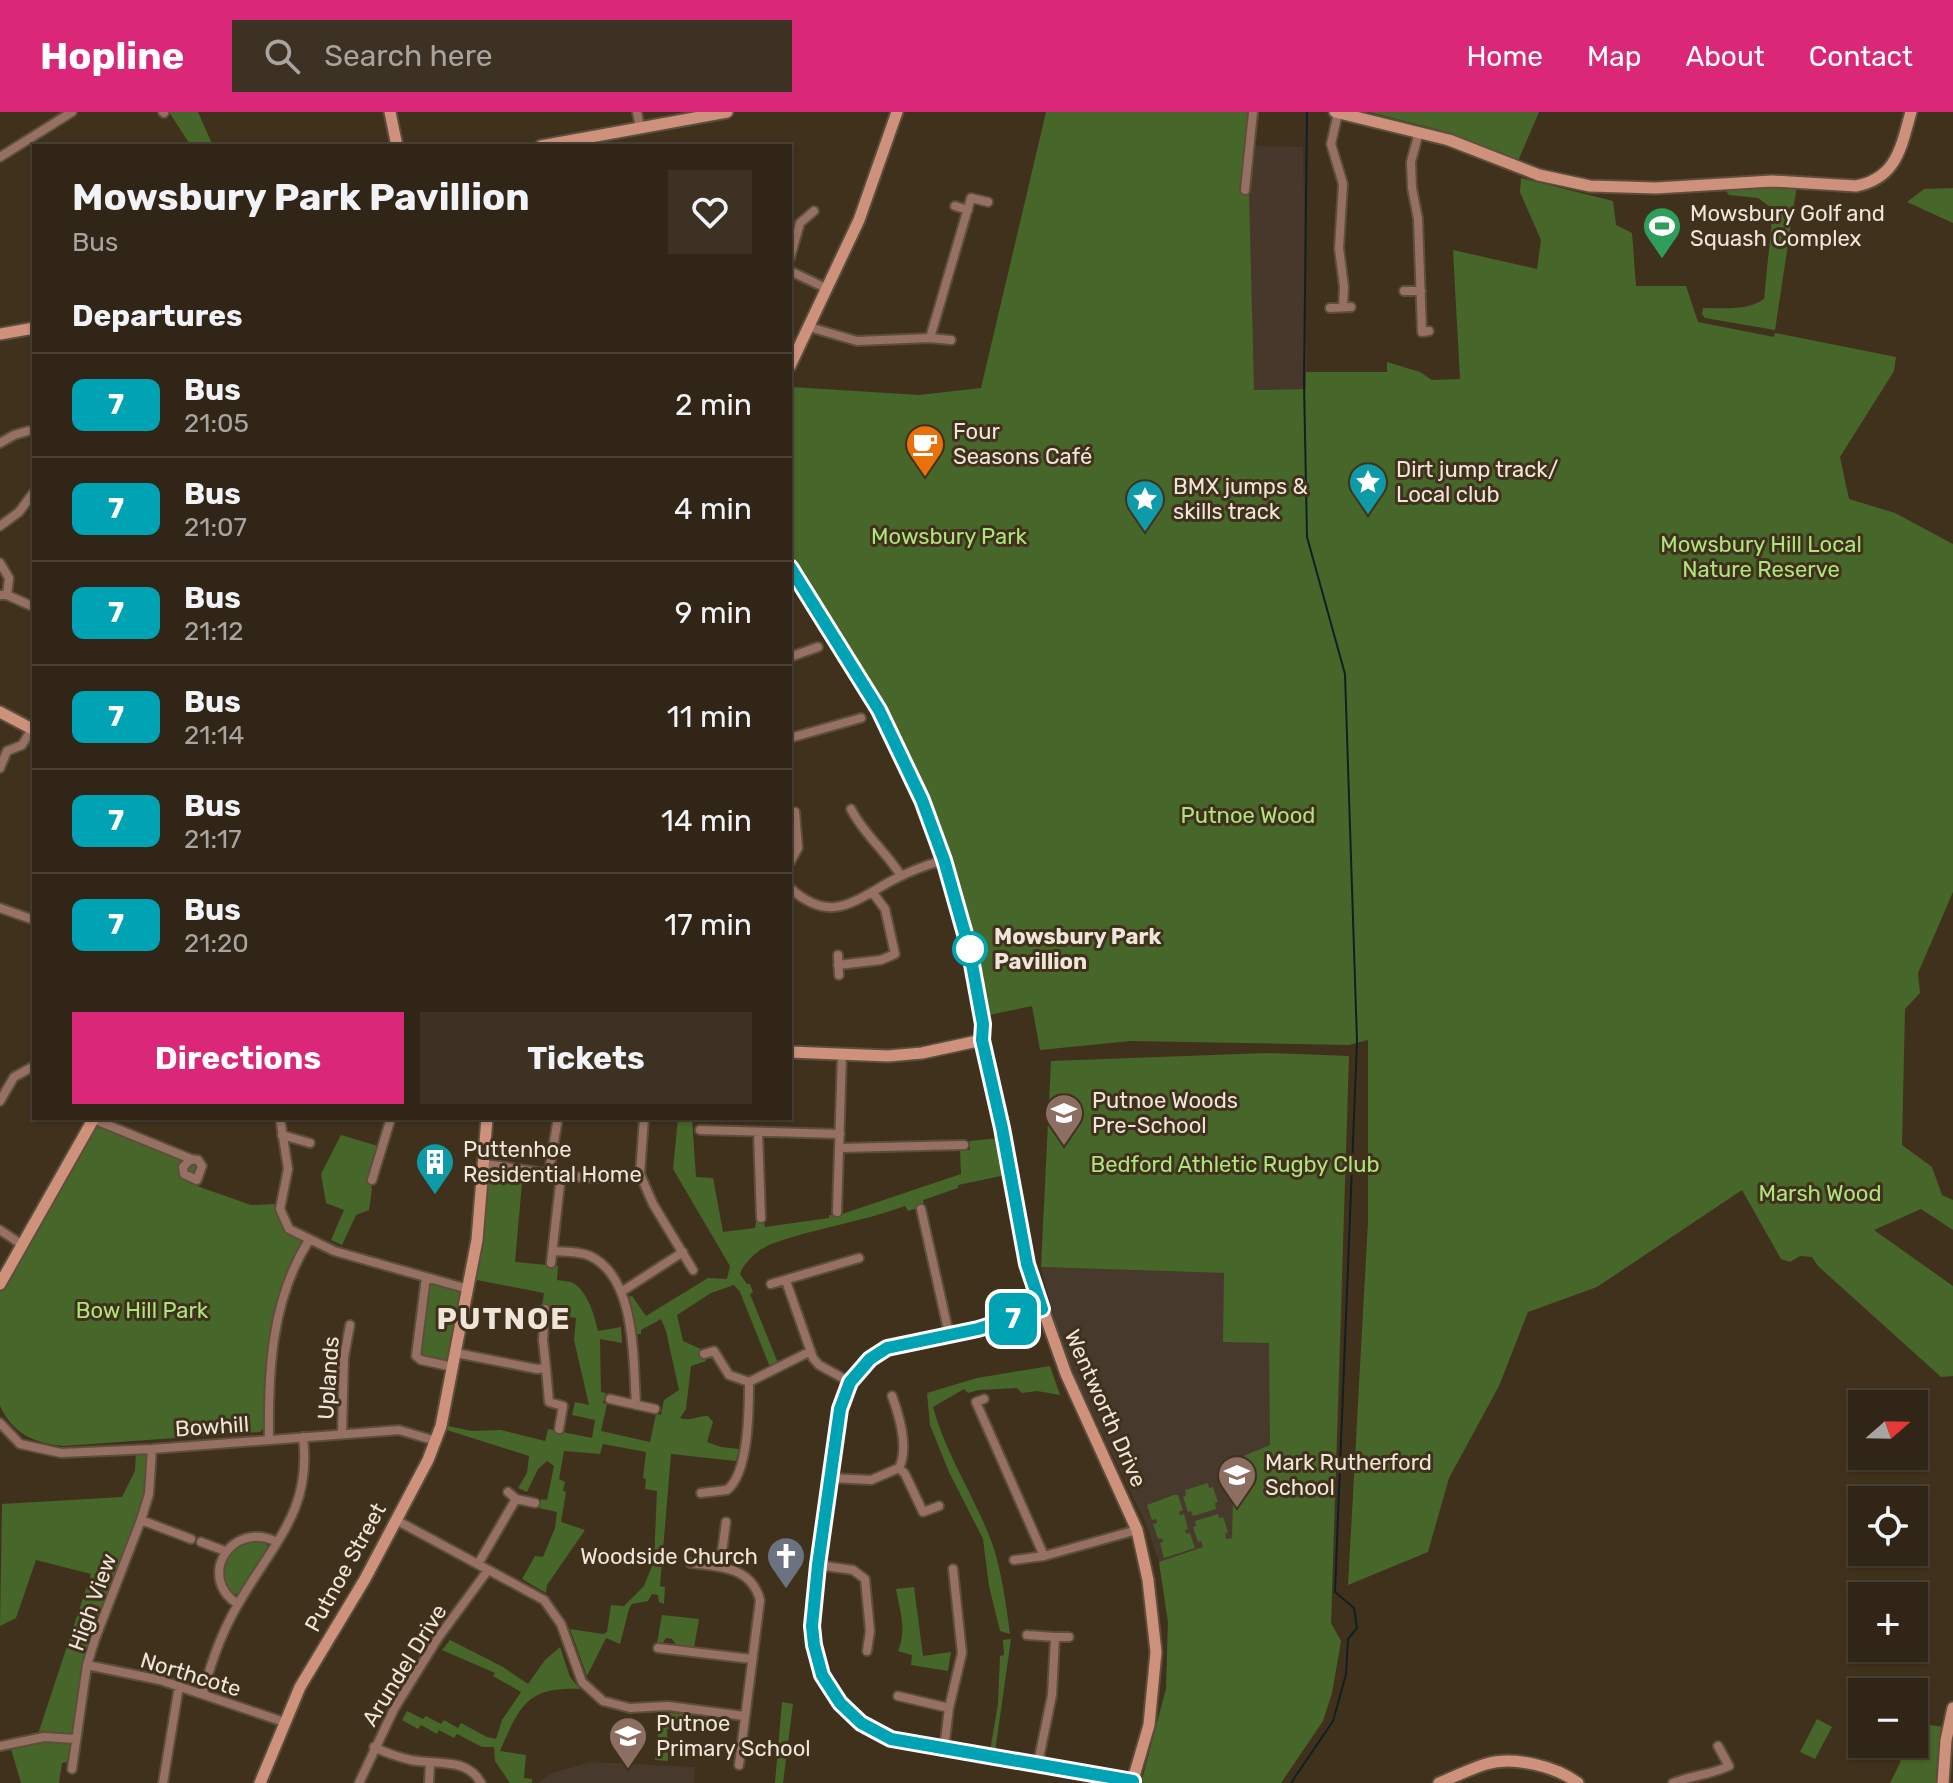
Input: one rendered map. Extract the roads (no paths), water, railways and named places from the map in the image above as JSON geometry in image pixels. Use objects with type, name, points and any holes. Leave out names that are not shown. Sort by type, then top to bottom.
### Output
[{"type":"street","points":[[0,157],[72,112]]},
{"type":"street","points":[[390,112],[397,144]]},
{"type":"street","points":[[637,112],[640,128]]},
{"type":"street","points":[[552,144],[727,112]]},
{"type":"street","points":[[792,362],[859,220],[897,112]]},
{"type":"street","points":[[1245,190],[1253,112]]},
{"type":"street","points":[[1330,308],[1347,307],[1339,248],[1343,184],[1331,144],[1336,112],[1449,140],[1539,175],[1590,186],[1656,188],[1772,181],[1856,186],[1878,180],[1889,170],[1897,155],[1911,112]]},
{"type":"street","points":[[1419,132],[1411,162],[1412,188],[1418,219],[1422,332],[1429,331]]},
{"type":"street","points":[[930,338],[971,198],[988,202]]},
{"type":"street","points":[[955,206],[968,210]]},
{"type":"street","points":[[792,247],[797,221],[814,211]]},
{"type":"street","points":[[792,272],[828,289]]},
{"type":"street","points":[[1404,291],[1421,291]]},
{"type":"street","points":[[809,327],[857,341],[951,340]]},
{"type":"street","points":[[0,334],[32,328]]},
{"type":"street","points":[[0,443],[28,431]]},
{"type":"street","points":[[0,526],[19,512],[32,495]]},
{"type":"street","points":[[0,563],[9,578],[4,595],[32,606]]},
{"type":"street","name":"Wentworth Drive","points":[[792,570],[879,710],[917,789],[944,860],[969,948],[983,1024],[982,1040],[1027,1264],[1076,1399],[1137,1530],[1148,1580],[1156,1652],[1149,1725],[1133,1782]]},
{"type":"street","points":[[792,656],[818,647]]},
{"type":"street","points":[[0,712],[32,729]]},
{"type":"street","points":[[792,737],[861,718]]},
{"type":"street","points":[[0,768],[7,751],[22,745],[32,731]]},
{"type":"street","points":[[851,809],[859,826],[883,849],[901,876]]},
{"type":"street","points":[[792,858],[798,848],[795,812]]},
{"type":"street","points":[[792,890],[803,900],[830,908],[854,903],[901,876],[944,860]]},
{"type":"street","points":[[873,893],[885,909],[899,965]]},
{"type":"street","points":[[0,908],[32,919]]},
{"type":"street","points":[[838,955],[838,970],[895,954]]},
{"type":"street","points":[[792,1052],[888,1056],[922,1053],[982,1040]]},
{"type":"street","points":[[837,1212],[842,1054]]},
{"type":"street","points":[[0,1101],[14,1077],[32,1067]]},
{"type":"street","points":[[0,1284],[93,1120]]},
{"type":"street","points":[[99,1120],[191,1159]]},
{"type":"street","points":[[280,1120],[288,1169],[280,1213],[289,1229],[334,1251],[468,1289]]},
{"type":"street","points":[[372,1180],[390,1120]]},
{"type":"street","name":"Putnoe Street","points":[[260,1783],[300,1687],[365,1579],[436,1441],[477,1240],[487,1120]]},
{"type":"street","points":[[549,1172],[558,1120]]},
{"type":"street","points":[[644,1120],[640,1174],[653,1204],[693,1270]]},
{"type":"street","points":[[700,1130],[840,1134]]},
{"type":"street","points":[[758,1132],[761,1218]]},
{"type":"street","points":[[282,1135],[310,1143]]},
{"type":"street","points":[[840,1148],[964,1145]]},
{"type":"street","points":[[484,1164],[561,1175],[627,1178],[640,1174]]},
{"type":"street","points":[[551,1263],[561,1175]]},
{"type":"street","points":[[921,1209],[949,1334]]},
{"type":"street","points":[[0,1230],[21,1244]]},
{"type":"street","points":[[269,1440],[268,1388],[272,1344],[287,1289],[309,1240]]},
{"type":"street","points":[[553,1251],[591,1256],[600,1262],[621,1292],[631,1330],[636,1405]]},
{"type":"street","points":[[621,1292],[683,1252]]},
{"type":"street","points":[[771,1284],[859,1258]]},
{"type":"street","points":[[426,1277],[416,1356],[421,1360],[453,1367]]},
{"type":"street","points":[[786,1281],[809,1352],[819,1365],[850,1382]]},
{"type":"street","points":[[545,1309],[543,1340],[549,1402],[563,1406],[559,1429]]},
{"type":"street","points":[[1042,1309],[1001,1323],[887,1348],[870,1359],[850,1382],[840,1409],[818,1565],[812,1626],[814,1645],[822,1675],[830,1690],[851,1715],[891,1739],[1092,1772],[1133,1782]]},
{"type":"street","name":"Uplands","points":[[342,1434],[343,1370],[350,1325]]},
{"type":"street","points":[[704,1354],[713,1347],[729,1375],[749,1382],[809,1352]]},
{"type":"street","points":[[456,1353],[537,1369],[546,1368]]},
{"type":"street","points":[[699,1493],[727,1490],[738,1478],[746,1438],[749,1382]]},
{"type":"street","points":[[892,1396],[898,1411],[903,1454],[899,1468]]},
{"type":"street","points":[[610,1399],[655,1409]]},
{"type":"street","points":[[984,1399],[976,1402],[1044,1556]]},
{"type":"street","name":"Bowhill","points":[[1,1428],[20,1444],[48,1452],[152,1449],[399,1430],[436,1441]]},
{"type":"street","points":[[203,1693],[219,1643],[238,1604],[296,1510],[303,1489],[306,1455],[303,1437]]},
{"type":"street","name":"High View","points":[[72,1769],[87,1665],[149,1494],[152,1449]]},
{"type":"street","points":[[831,1478],[871,1480],[899,1468]]},
{"type":"street","points":[[899,1468],[923,1512],[939,1506]]},
{"type":"street","points":[[478,1564],[512,1496],[535,1503]]},
{"type":"street","points":[[141,1520],[225,1551]]},
{"type":"street","points":[[396,1520],[539,1597],[561,1624],[582,1682],[603,1701],[630,1708],[668,1706],[744,1716]]},
{"type":"street","points":[[720,1567],[726,1522]]},
{"type":"street","points":[[1014,1560],[1044,1556],[1137,1530]]},
{"type":"street","points":[[238,1604],[228,1597],[221,1586],[220,1564],[225,1551],[241,1538],[252,1536],[266,1536],[277,1542]]},
{"type":"street","points":[[690,1563],[743,1574],[758,1591],[759,1607],[739,1765]]},
{"type":"street","points":[[818,1565],[853,1570],[865,1579],[870,1631],[867,1651]]},
{"type":"street","points":[[944,1749],[962,1649],[953,1569]]},
{"type":"street","name":"Arundel Drive","points":[[359,1783],[394,1709],[438,1638],[488,1570]]},
{"type":"street","points":[[1027,1635],[1069,1637]]},
{"type":"street","points":[[1038,1763],[1052,1695],[1055,1637]]},
{"type":"street","points":[[658,1648],[752,1659]]},
{"type":"street","name":"Northcote","points":[[87,1665],[179,1686],[284,1722]]},
{"type":"street","points":[[163,1783],[179,1686]]},
{"type":"street","points":[[898,1696],[949,1708]]},
{"type":"street","points":[[1943,1783],[1946,1740],[1953,1708]]},
{"type":"street","points":[[1,1743],[44,1737],[75,1739]]},
{"type":"street","points":[[1673,1783],[1690,1777],[1714,1779],[1729,1766],[1718,1746]]},
{"type":"street","points":[[374,1747],[391,1755],[430,1763],[463,1765],[478,1776],[481,1783]]},
{"type":"street","points":[[1439,1783],[1489,1763],[1509,1762],[1552,1770],[1578,1783]]},
{"type":"street","points":[[429,1783],[430,1763]]},
{"type":"street","points":[[1091,1783],[1092,1772]]},
{"type":"waterway","points":[[1291,1783],[1333,1721],[1346,1674],[1348,1639],[1357,1628],[1354,1608],[1335,1592],[1357,1041],[1345,674],[1307,537],[1304,383],[1307,112]]},
{"type":"place","name":"Mowsbury Golf and Squash Complex","points":[[1662,260]]},
{"type":"place","name":"Four Seasons Café","points":[[925,478]]},
{"type":"place","name":"Dirt jump track/ Local club","points":[[1368,516]]},
{"type":"place","name":"BMX jumps & skills track","points":[[1145,533]]},
{"type":"place","name":"Mowsbury Park Pavillion","points":[[970,949]]},
{"type":"place","name":"Putnoe Woods Pre-School","points":[[1064,1147]]},
{"type":"place","name":"Puttenhoe Residential Home","points":[[435,1196]]},
{"type":"place","name":"Mark Rutherford School","points":[[1237,1509]]},
{"type":"place","name":"Woodside Church","points":[[786,1590]]},
{"type":"place","name":"Putnoe Primary School","points":[[628,1770]]},
{"type":"district","name":"PUTNOE","points":[[504,1319]]},
{"type":"park label","name":"Mowsbury Park","points":[[949,536]]},
{"type":"park label","name":"Mowsbury Hill Local Nature Reserve","points":[[1761,556]]},
{"type":"park label","name":"Putnoe Wood","points":[[1248,815]]},
{"type":"park label","name":"Bedford Athletic Rugby Club","points":[[1235,1164]]},
{"type":"park label","name":"Marsh Wood","points":[[1820,1193]]},
{"type":"park label","name":"Bow Hill Park","points":[[142,1310]]}]
